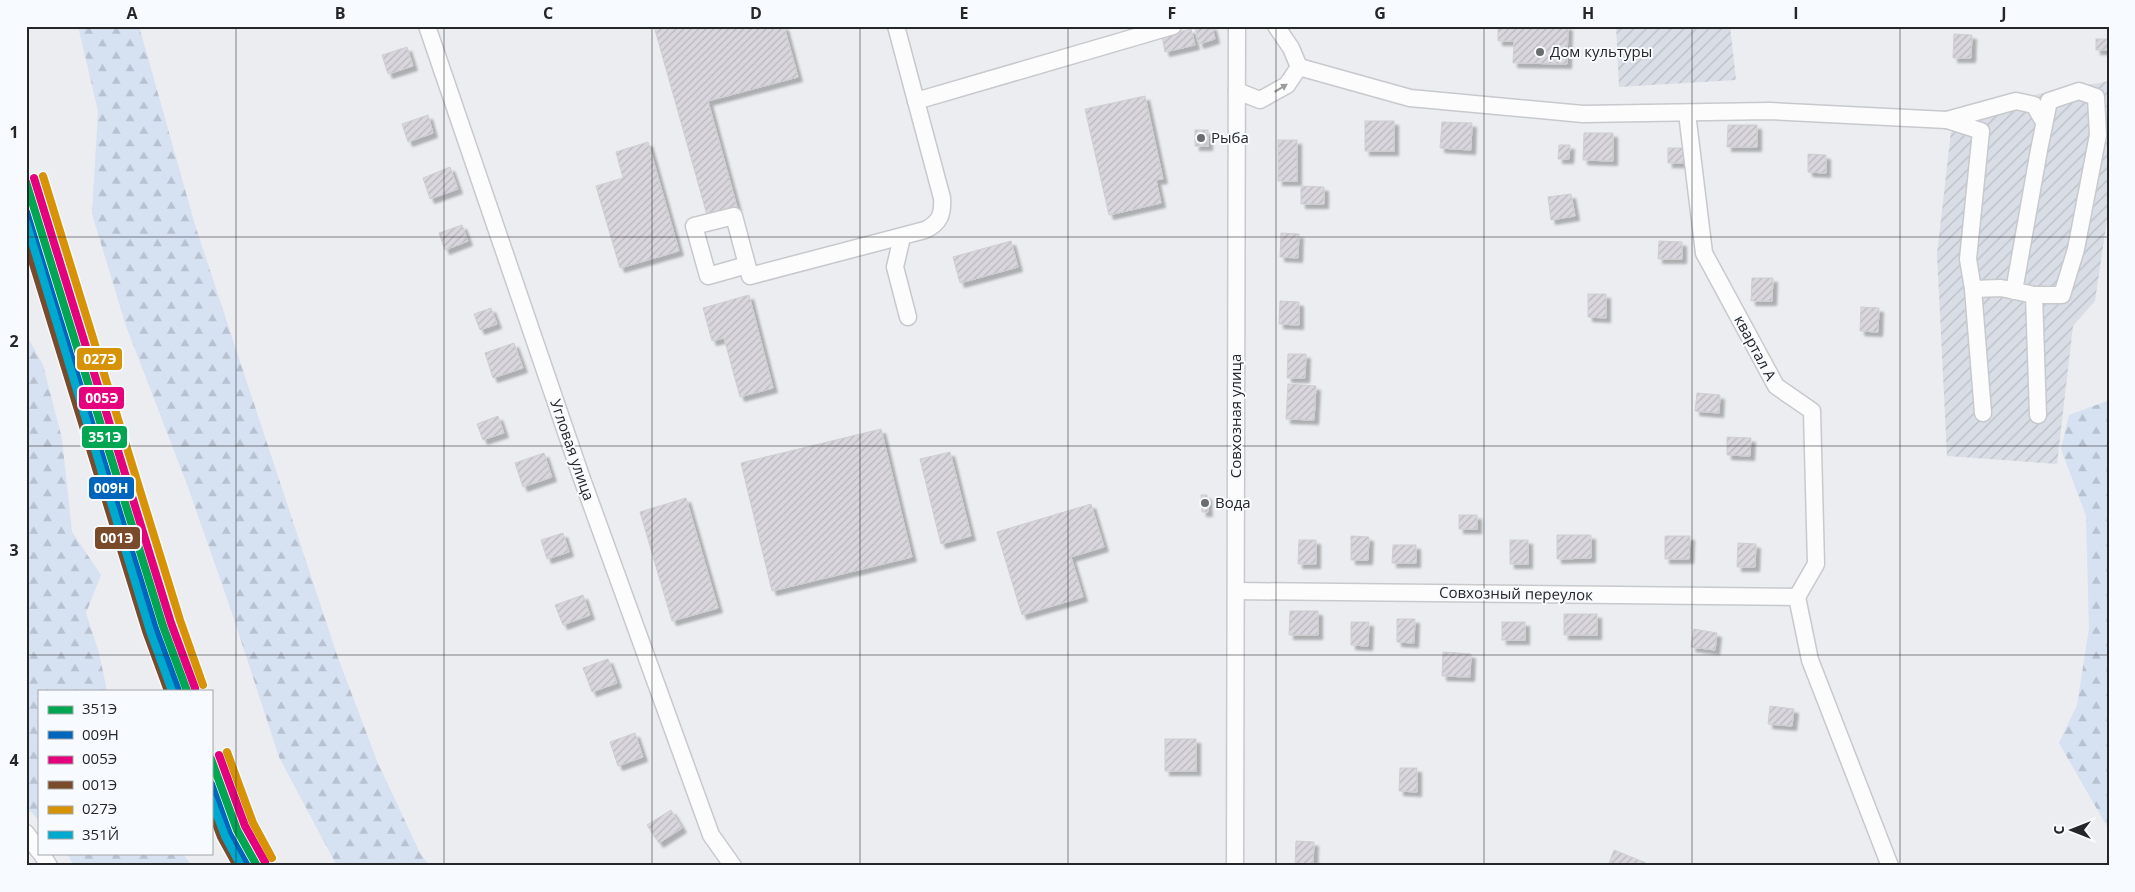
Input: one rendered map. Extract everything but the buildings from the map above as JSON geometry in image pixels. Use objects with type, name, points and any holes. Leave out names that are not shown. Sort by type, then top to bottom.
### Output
[{"type":"street","name":"Угловая улица","points":[[427,26],[582,480],[704,816],[711,835],[733,866]]},
{"type":"street","points":[[747,265],[750,276],[902,237],[935,226],[940,219],[942,198],[896,26]]},
{"type":"street","points":[[916,100],[1173,26]]},
{"type":"street","name":"Совхозная улица","points":[[1235,866],[1238,26]]},
{"type":"street","points":[[1276,26],[1291,48],[1299,67]]},
{"type":"street","points":[[1237,91],[1260,100],[1287,85],[1299,67]]},
{"type":"street","points":[[1299,67],[1410,98],[1583,114],[1770,112],[1947,120],[1981,132],[1968,259],[1973,289],[1983,413]]},
{"type":"street","points":[[1973,289],[2001,288],[2014,291],[2034,295],[2062,295],[2076,249],[2098,135],[2096,97],[2079,91],[2049,101],[2014,291]]},
{"type":"street","points":[[1947,120],[2016,101],[2034,105],[2044,122]]},
{"type":"street","name":"квартал А","points":[[1687,113],[1704,253],[1776,386],[1812,411],[1816,564],[1797,598]]},
{"type":"street","points":[[902,237],[895,267],[908,317]]},
{"type":"street","points":[[2034,295],[2038,415]]},
{"type":"street","name":"Совхозный переулок","points":[[1236,592],[1797,598]]},
{"type":"street","points":[[1797,598],[1810,660],[1890,866]]},
{"type":"street","points":[[26,834],[38,849]]},
{"type":"street","points":[[41,854],[49,866]]},
{"type":"shaded area","points":[[1616,26],[1730,26],[1736,80],[1619,87]]},
{"type":"shaded area","points":[[2109,81],[2109,206],[2095,301],[2073,326],[2057,464],[1947,456],[1937,254],[1951,132],[2017,98]]},
{"type":"green space","points":[[78,26],[139,26],[195,225],[337,655],[377,761],[420,853],[430,866],[337,866],[279,757],[188,487],[126,326],[92,214],[98,111]]},
{"type":"green space","points":[[26,334],[43,365],[62,439],[72,532],[101,575],[86,613],[99,653],[107,690],[38,690],[38,819],[26,807]]},
{"type":"green space","points":[[2107,401],[2109,402],[2109,830],[2059,743],[2077,705],[2089,629],[2086,516],[2061,449],[2069,415]]},
{"type":"green space","points":[[68,854],[183,854],[192,866],[74,866]]},
{"type":"transit line","name":"027Э","points":[[43,176],[180,620],[203,685]]},
{"type":"transit line","name":"005Э","points":[[34,178],[171,623],[195,688]]},
{"type":"transit line","name":"351Э","points":[[26,182],[163,626],[187,690]]},
{"type":"transit line","name":"009Н","points":[[26,212],[155,629],[178,690]]},
{"type":"transit line","name":"351Й","points":[[26,222],[150,631],[172,690]]},
{"type":"transit line","name":"001Э","points":[[26,241],[146,631],[168,690]]},
{"type":"transit line","name":"027Э","points":[[227,752],[253,823],[272,858]]},
{"type":"transit line","name":"005Э","points":[[219,755],[245,826],[265,862]]},
{"type":"transit line","name":"351Э","points":[[212,762],[237,830],[257,866]]},
{"type":"transit line","name":"009Н","points":[[212,787],[229,834],[247,866]]},
{"type":"transit line","name":"351Й","points":[[212,802],[225,836],[241,866]]},
{"type":"transit line","name":"001Э","points":[[212,813],[221,837],[237,866]]},
{"type":"place","name":"Дом культуры","points":[[1540,52]]},
{"type":"place","name":"Рыба","points":[[1201,138]]},
{"type":"place","name":"Вода","points":[[1205,503]]}]
